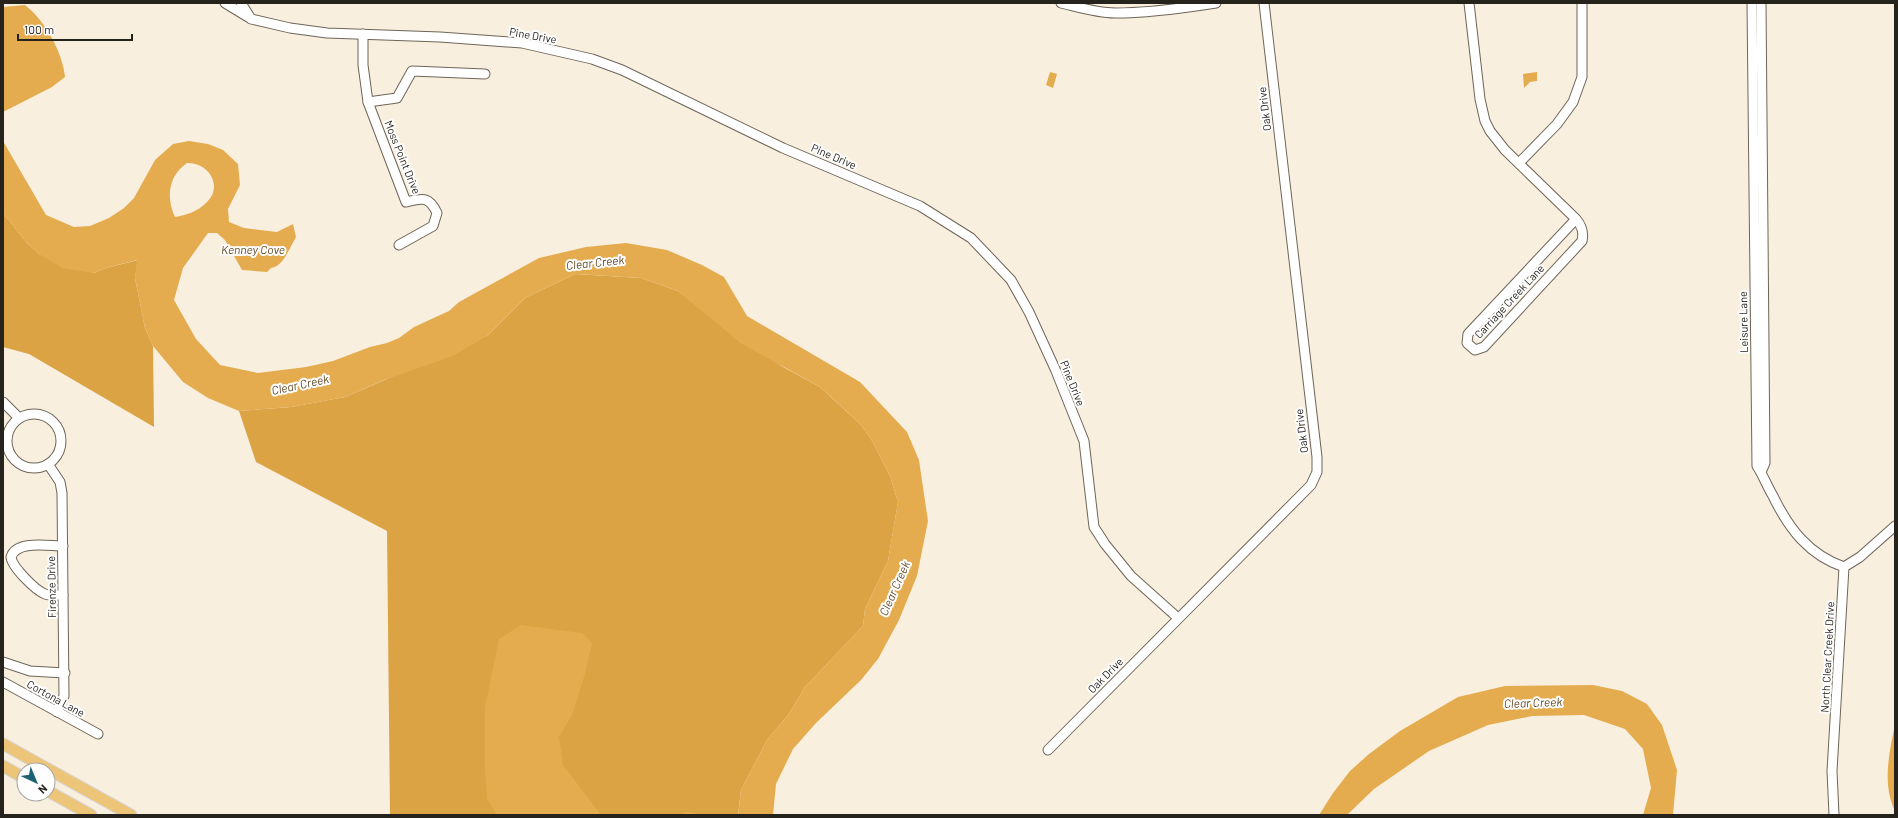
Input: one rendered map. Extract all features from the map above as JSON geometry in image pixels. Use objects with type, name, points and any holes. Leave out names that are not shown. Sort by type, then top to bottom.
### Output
[{"type":"main road","points":[[3,744],[131,815]]},
{"type":"main road","points":[[3,766],[16,773]]},
{"type":"main road","points":[[56,795],[92,815]]},
{"type":"street","name":"Pine Drive","points":[[225,3],[251,19],[290,28],[327,33],[522,43],[592,60],[622,70],[783,148],[920,206],[971,238],[1011,280],[1029,312],[1056,371],[1084,442],[1094,526],[1105,544],[1131,576],[1178,618]]},
{"type":"street","points":[[241,3],[251,19]]},
{"type":"street","points":[[1060,3],[1083,9],[1114,13],[1189,7],[1216,3]]},
{"type":"street","name":"Oak Drive","points":[[1048,750],[1311,485],[1316,472],[1316,457],[1264,3]]},
{"type":"street","name":"Carriage Creek Lane","points":[[1469,3],[1480,99],[1485,121],[1497,141],[1576,219],[1582,227],[1584,234],[1582,241],[1482,348],[1475,350],[1472,349],[1467,343],[1468,334],[1576,219]]},
{"type":"street","points":[[1519,163],[1557,124],[1573,102],[1582,77],[1582,3]]},
{"type":"street","name":"Leisure Lane","points":[[1752,3],[1758,171],[1765,463],[1761,472],[1773,497],[1796,534],[1817,555],[1829,562],[1844,567]]},
{"type":"street","name":"Leisure Lane","points":[[1758,171],[1761,3]]},
{"type":"street","name":"Moss Point Drive","points":[[363,34],[363,65],[368,102],[406,202],[422,199],[432,203],[437,213],[433,226],[399,245]]},
{"type":"street","points":[[368,102],[397,98],[412,71],[485,74]]},
{"type":"street","points":[[3,402],[19,418]]},
{"type":"street","points":[[31,414],[44,415],[52,420],[57,426],[61,443],[54,458],[48,464],[32,467],[17,461],[12,455],[8,447],[8,435],[13,424],[19,418],[31,414]]},
{"type":"street","name":"Firenze Drive","points":[[48,464],[57,477],[62,488],[65,672],[64,696],[57,712]]},
{"type":"street","points":[[1844,567],[1860,557],[1895,526]]},
{"type":"street","points":[[63,546],[23,547],[15,550],[11,557],[13,564],[38,590],[48,594],[64,595]]},
{"type":"street","name":"North Clear Creek Drive","points":[[1834,815],[1832,771],[1844,567]]},
{"type":"street","points":[[3,662],[30,671],[65,672]]},
{"type":"street","name":"Cortona Lane","points":[[3,682],[98,734]]},
{"type":"shaded area","points":[[3,213],[27,243],[39,254],[94,273],[106,268],[138,260],[135,278],[145,328],[153,346],[154,427],[29,354],[3,347]]},
{"type":"shaded area","points":[[575,274],[641,278],[678,291],[721,325],[783,367],[820,387],[861,425],[870,437],[890,476],[898,502],[888,561],[865,609],[863,626],[805,687],[788,715],[767,740],[741,790],[738,815],[390,815],[387,531],[256,462],[239,411],[291,407],[345,397],[487,336],[525,298]]},
{"type":"water","points":[[25,5],[39,19],[51,37],[60,57],[65,77],[52,87],[3,112],[3,7]]},
{"type":"water","points":[[1050,72],[1057,74],[1053,88],[1046,85]]},
{"type":"water","points":[[1537,72],[1537,81],[1530,82],[1524,88],[1523,74]]},
{"type":"water","points":[[3,141],[46,215],[74,227],[90,226],[109,218],[124,208],[134,198],[155,160],[173,144],[189,141],[208,144],[223,150],[238,164],[240,185],[228,209],[229,222],[244,228],[277,232],[293,224],[296,237],[283,260],[267,272],[242,270],[225,240],[217,233],[208,233],[183,268],[174,300],[196,339],[220,365],[258,373],[306,367],[333,361],[370,347],[387,343],[399,338],[414,327],[449,311],[459,302],[539,258],[586,247],[626,243],[667,250],[702,265],[724,277],[747,316],[860,382],[907,432],[919,460],[928,521],[917,576],[899,620],[878,659],[861,680],[816,723],[793,749],[776,784],[773,815],[738,815],[741,790],[767,740],[788,715],[805,687],[863,626],[865,609],[888,561],[898,502],[890,476],[870,437],[861,425],[820,387],[742,344],[678,291],[641,278],[575,274],[525,298],[487,336],[453,356],[384,380],[345,397],[291,407],[239,411],[208,398],[183,382],[153,346],[145,328],[135,278],[137,260],[106,268],[94,273],[62,268],[39,254],[27,243],[3,213]],"holes":[[[187,163],[202,167],[212,177],[214,190],[211,197],[203,206],[195,211],[175,217],[170,202],[170,188],[172,181],[176,174]]]},
{"type":"water","points":[[521,625],[582,633],[592,643],[585,674],[572,715],[559,737],[563,765],[601,815],[497,815],[487,799],[485,768],[485,707],[499,639]]},
{"type":"water","name":"Clear Creek","points":[[1593,685],[1622,691],[1647,704],[1662,725],[1677,770],[1673,815],[1643,815],[1651,788],[1643,749],[1625,729],[1584,715],[1532,716],[1488,725],[1429,751],[1374,789],[1347,815],[1319,815],[1333,793],[1350,771],[1369,754],[1400,731],[1458,697],[1505,686]]},
{"type":"water","points":[[1895,725],[1895,811],[1889,790],[1888,768]]},
{"type":"waterway","points":[[682,815],[688,813],[696,815]]},
{"type":"water label","name":"Kenney Cove","points":[[253,249]]}]
